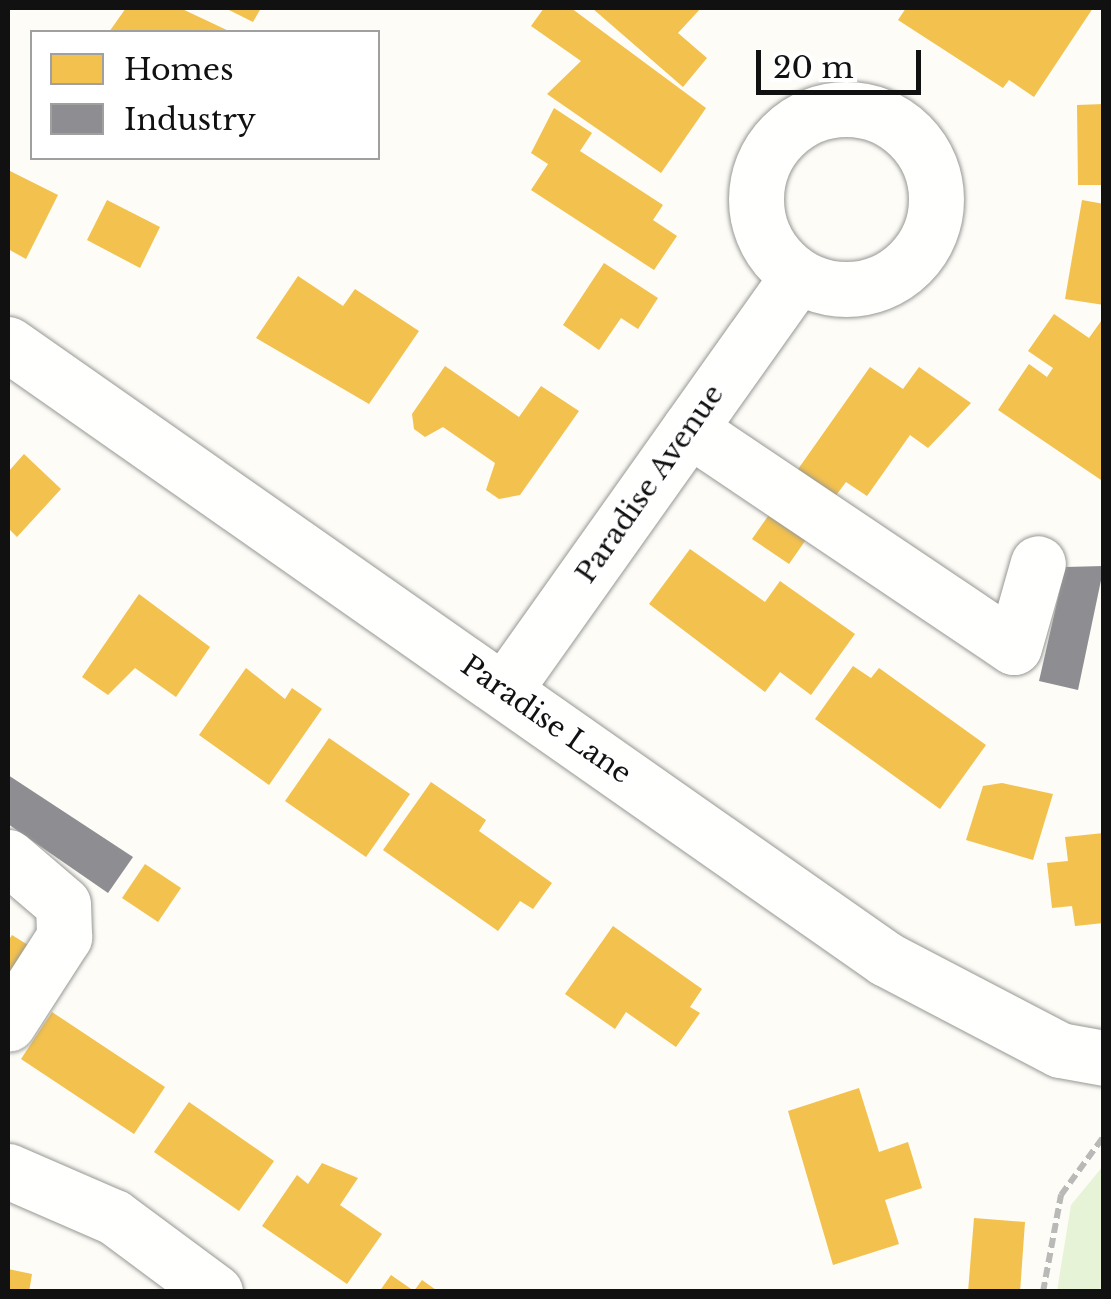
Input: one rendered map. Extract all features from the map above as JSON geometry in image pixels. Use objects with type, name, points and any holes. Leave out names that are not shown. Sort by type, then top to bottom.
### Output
[{"type":"street","name":"Paradise Avenue","points":[[504,690],[797,277]]},
{"type":"street","name":"Paradise Lane","points":[[8,344],[886,959],[1060,1050],[1104,1058]]},
{"type":"street","points":[[689,429],[1014,648],[1038,563]]},
{"type":"street","points":[[8,858],[62,904],[64,938],[8,1024]]},
{"type":"street","points":[[8,1171],[114,1218],[215,1292]]},
{"type":"path","points":[[1043,1292],[1061,1196],[1104,1136]]},
{"type":"green space","points":[[1103,1166],[1103,1291],[1057,1291],[1071,1205]]},
{"type":"building: Homes","points":[[126,8],[180,8],[227,30],[110,30]]},
{"type":"building: Homes","points":[[225,8],[261,8],[253,22]]},
{"type":"building: Homes","points":[[544,8],[571,8],[706,108],[661,173],[547,94],[581,61],[531,26]]},
{"type":"building: Homes","points":[[592,8],[701,8],[678,33],[707,58],[683,87]]},
{"type":"building: Homes","points":[[906,8],[1093,8],[1034,97],[1009,80],[1003,88],[898,20]]},
{"type":"building: Homes","points":[[1104,104],[1104,185],[1078,185],[1077,105]]},
{"type":"building: Homes","points":[[554,108],[592,133],[580,151],[663,205],[653,220],[677,236],[654,270],[531,190],[548,164],[531,153]]},
{"type":"building: Homes","points":[[8,170],[58,195],[26,259],[8,249]]},
{"type":"building: Homes","points":[[107,200],[160,227],[140,268],[87,240]]},
{"type":"building: Homes","points":[[1082,200],[1104,204],[1104,305],[1065,299]]},
{"type":"building: Homes","points":[[604,263],[658,298],[638,329],[621,318],[599,350],[563,325]]},
{"type":"building: Homes","points":[[298,276],[343,306],[355,289],[419,331],[369,404],[256,338]]},
{"type":"building: Homes","points":[[1054,314],[1089,338],[1104,317],[1104,482],[998,410],[1029,364],[1047,377],[1053,368],[1028,351]]},
{"type":"building: Homes","points":[[445,366],[519,417],[541,386],[579,411],[520,495],[499,499],[486,490],[495,463],[443,427],[425,437],[414,429],[412,414]]},
{"type":"building: Homes","points":[[870,367],[903,389],[919,367],[971,403],[928,448],[910,435],[867,496],[846,482],[834,498],[796,472]]},
{"type":"building: Homes","points":[[24,454],[61,489],[17,537],[8,528],[8,472]]},
{"type":"building: Homes","points":[[775,506],[812,531],[789,564],[752,539]]},
{"type":"building: Homes","points":[[690,549],[765,602],[780,581],[855,634],[811,695],[780,672],[765,692],[649,604]]},
{"type":"building: Homes","points":[[139,594],[210,647],[176,697],[135,668],[108,695],[82,677]]},
{"type":"building: Homes","points":[[853,666],[871,678],[879,668],[986,745],[940,809],[815,719]]},
{"type":"building: Homes","points":[[246,668],[285,699],[292,688],[322,709],[269,785],[199,735]]},
{"type":"building: Homes","points":[[329,738],[410,794],[366,857],[285,801]]},
{"type":"building: Homes","points":[[431,782],[486,820],[479,831],[552,883],[533,909],[520,901],[498,931],[383,850]]},
{"type":"building: Homes","points":[[1002,783],[1053,794],[1033,860],[966,840],[983,786]]},
{"type":"building: Homes","points":[[1104,833],[1104,923],[1075,926],[1072,906],[1052,908],[1047,863],[1068,861],[1065,837]]},
{"type":"building: Homes","points":[[145,864],[181,888],[158,922],[122,898]]},
{"type":"building: Homes","points":[[613,926],[702,989],[690,1007],[700,1013],[676,1047],[626,1012],[615,1029],[565,994]]},
{"type":"building: Homes","points":[[12,935],[36,950],[8,993],[8,941]]},
{"type":"building: Homes","points":[[52,1012],[165,1087],[134,1134],[21,1059]]},
{"type":"building: Homes","points":[[859,1088],[879,1152],[908,1142],[922,1188],[885,1200],[899,1244],[833,1265],[788,1111]]},
{"type":"building: Homes","points":[[189,1102],[274,1161],[239,1211],[154,1152]]},
{"type":"building: Homes","points":[[322,1163],[358,1178],[340,1205],[382,1234],[347,1284],[262,1226],[297,1175],[308,1184]]},
{"type":"building: Homes","points":[[974,1218],[1025,1222],[1020,1292],[968,1292]]},
{"type":"building: Homes","points":[[8,1269],[32,1274],[29,1292],[8,1292]]},
{"type":"building: Homes","points":[[391,1275],[414,1291],[422,1280],[439,1292],[379,1292]]},
{"type":"building: Industry","points":[[1104,566],[1078,690],[1039,681],[1065,567]]},
{"type":"building: Industry","points":[[8,775],[133,857],[108,893],[8,824]]}]
